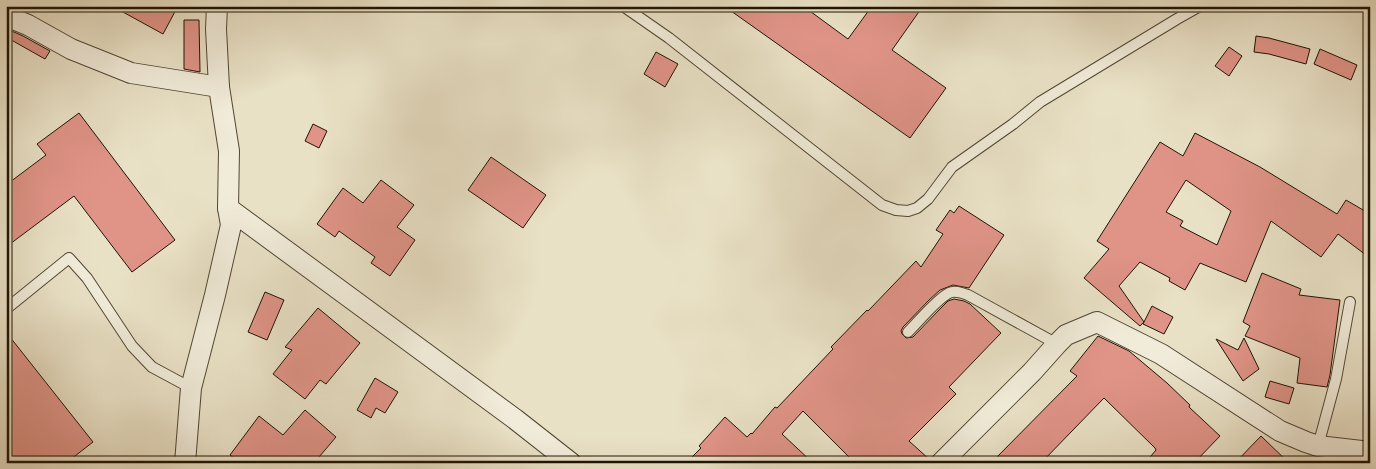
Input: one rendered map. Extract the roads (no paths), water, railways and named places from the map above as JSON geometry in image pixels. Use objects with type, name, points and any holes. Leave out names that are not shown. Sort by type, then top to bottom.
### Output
[{"type":"street","points":[[184,463],[191,388],[231,225],[228,208],[229,151],[219,87],[216,29],[217,6]]},
{"type":"street","points":[[6,16],[28,25],[71,49],[131,73],[219,87]]},
{"type":"street","points":[[228,208],[515,419],[571,463]]},
{"type":"street","points":[[940,463],[1032,372],[1066,335],[1097,322],[1160,354],[1280,431],[1340,456],[1370,452]]},
{"type":"lane","points":[[623,6],[669,38],[882,205],[896,210],[908,211],[917,208],[928,199],[952,167],[1013,124],[1040,102],[1200,6]]},
{"type":"lane","points":[[6,309],[69,258],[87,278],[132,346],[152,367],[191,388]]},
{"type":"lane","points":[[908,332],[942,298],[950,293],[957,292],[968,295],[1057,344]]},
{"type":"lane","points":[[1318,446],[1336,379],[1350,302]]}]
